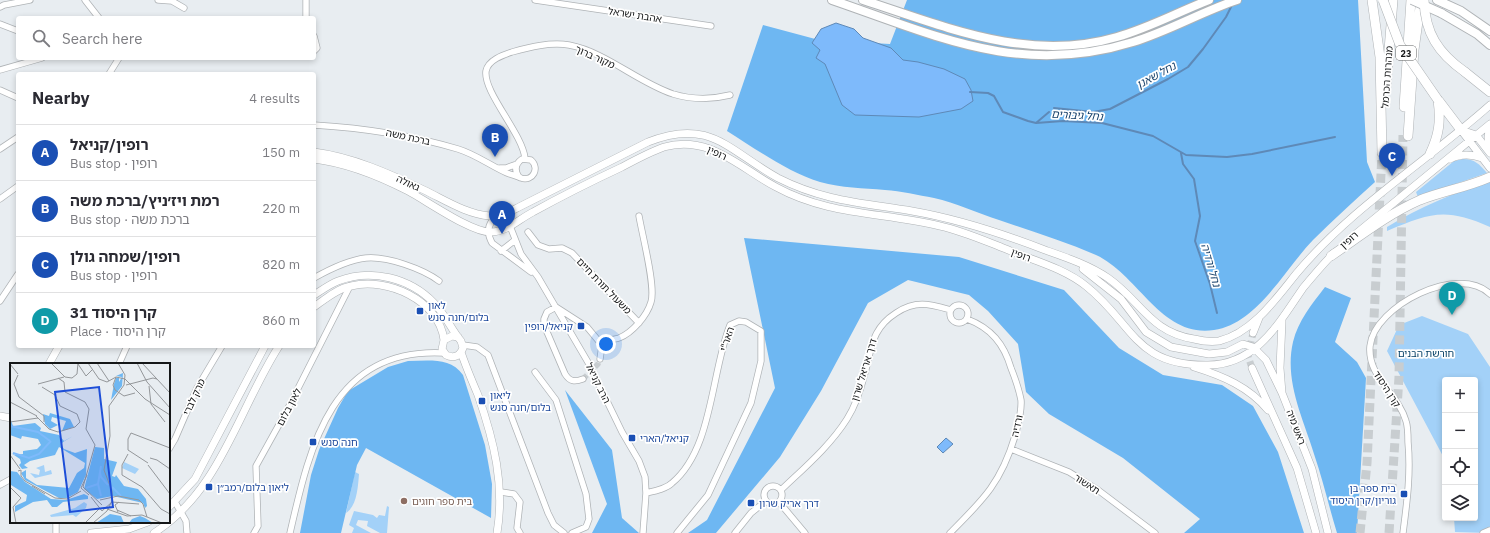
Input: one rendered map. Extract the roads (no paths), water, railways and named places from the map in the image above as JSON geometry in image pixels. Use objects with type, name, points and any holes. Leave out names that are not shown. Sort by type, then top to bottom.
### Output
[{"type":"highway","name":"מנהרות הכרמל","points":[[1372,0],[1380,51],[1382,153],[1393,0]]},
{"type":"highway","points":[[1384,0],[1400,45],[1461,130]]},
{"type":"highway","name":"מנהרות הכרמל","points":[[1411,0],[1405,70],[1405,135],[1421,0]]},
{"type":"highway","points":[[1424,0],[1426,22],[1433,41],[1451,62],[1490,92]]},
{"type":"highway","points":[[1465,72],[1490,85]]},
{"type":"highway","points":[[1430,154],[1439,130],[1441,116],[1438,100]]},
{"type":"highway","points":[[1331,256],[1374,226],[1408,206],[1490,177]]},
{"type":"main road","points":[[832,0],[976,48],[1008,54],[1049,57],[1108,49],[1132,43],[1157,35],[1233,1]]},
{"type":"main road","points":[[863,0],[979,38],[1037,47],[1072,45],[1116,38],[1209,0]]},
{"type":"main road","points":[[1411,0],[1441,12],[1477,34],[1490,45]]},
{"type":"main road","points":[[1440,1],[1461,11],[1490,31]]},
{"type":"street","points":[[0,7],[30,0]]},
{"type":"street","points":[[85,0],[97,16]]},
{"type":"street","points":[[158,0],[173,0],[184,8]]},
{"type":"street","points":[[306,0],[306,16]]},
{"type":"street","name":"אהבת ישראל","points":[[536,0],[711,26]]},
{"type":"street","points":[[0,24],[16,30]]},
{"type":"street","name":"מקור ברוך","points":[[525,158],[523,147],[494,97],[487,78],[486,72],[492,61],[504,54],[530,47],[555,44],[569,45],[590,52],[672,93],[691,99],[705,99],[730,95]]},
{"type":"street","points":[[0,70],[35,60]]},
{"type":"street","points":[[110,72],[118,60]]},
{"type":"street","points":[[0,90],[16,97]]},
{"type":"street","name":"רופין","points":[[499,215],[519,207],[648,142],[667,134],[690,132],[706,135],[724,143],[777,177],[817,194],[845,202],[947,218],[1003,234],[1070,259],[1107,277],[1129,295],[1152,321],[1165,330],[1178,336],[1207,341],[1218,341],[1237,332],[1259,318],[1322,246],[1489,106]]},
{"type":"street","points":[[1490,124],[1488,137],[1490,153]]},
{"type":"street","name":"רופין","points":[[488,232],[498,231],[510,226],[524,216],[604,175],[665,147],[683,144],[698,145],[717,151],[776,188],[805,200],[843,211],[942,226],[1063,272],[1085,285],[1106,305],[1132,335],[1152,353],[1165,359],[1184,364],[1211,365],[1233,361],[1256,349],[1282,320],[1317,271],[1331,256],[1375,217],[1445,162],[1490,124]]},
{"type":"street","name":"ברכת משה","points":[[316,125],[361,128],[410,137],[459,149],[498,167],[506,173],[519,177]]},
{"type":"street","points":[[1461,130],[1476,135],[1490,153]]},
{"type":"street","points":[[1461,130],[1486,163]]},
{"type":"street","points":[[0,149],[16,138]]},
{"type":"street","name":"גאולה","points":[[316,152],[344,158],[373,168],[402,180],[468,212],[499,215]]},
{"type":"street","points":[[1445,162],[1456,156],[1463,155],[1475,156],[1486,163]]},
{"type":"street","points":[[498,167],[506,168],[517,164],[525,158],[534,162],[535,172],[528,178],[519,177],[516,171],[517,164]]},
{"type":"street","name":"גאולה","points":[[316,159],[341,164],[372,174],[406,190],[478,229],[488,232]]},
{"type":"street","points":[[0,199],[16,187]]},
{"type":"street","points":[[488,232],[491,222],[499,215]]},
{"type":"street","name":"הרב קניאל","points":[[499,215],[510,226],[521,254],[538,277],[590,364],[622,432],[639,461],[645,477],[646,493]]},
{"type":"street","points":[[600,341],[618,338],[639,323],[652,301],[652,284],[639,216]]},
{"type":"street","name":"הרב קניאל","points":[[488,232],[492,243],[538,277]]},
{"type":"street","name":"משעול תורת חיים","points":[[528,232],[538,245],[549,249],[562,248],[572,253],[639,323]]},
{"type":"street","points":[[501,251],[515,240]]},
{"type":"street","points":[[316,277],[350,261],[368,258],[409,266],[432,276],[439,281]]},
{"type":"street","points":[[1070,259],[1121,299],[1146,332],[1158,341],[1171,347],[1209,354],[1227,352],[1243,344],[1249,344],[1256,349],[1268,364],[1282,393]]},
{"type":"street","points":[[316,294],[337,281],[356,276],[378,275],[405,282],[421,290],[436,304],[458,337],[468,373],[478,397],[489,432],[497,463],[501,492],[497,533]]},
{"type":"street","points":[[0,301],[16,277]]},
{"type":"street","points":[[316,306],[350,286],[372,284],[393,287],[414,297],[429,310],[443,332],[444,353]]},
{"type":"street","name":"קרן היסוד","points":[[1403,533],[1410,464],[1406,421],[1374,370],[1370,356],[1370,344],[1377,328],[1387,316],[1425,291],[1449,284],[1471,284],[1490,294]]},
{"type":"street","name":"לאון בלום","points":[[254,533],[258,526],[256,466],[286,412],[350,286]]},
{"type":"street","name":"דרך אריאל שרון","points":[[781,490],[823,450],[848,418],[858,396],[876,332],[886,319],[902,309],[919,303],[951,310]]},
{"type":"street","points":[[962,305],[968,311],[966,319],[960,323],[954,322],[950,315],[951,310],[954,306],[962,305]]},
{"type":"street","points":[[583,379],[578,381],[568,379],[544,325],[544,319],[547,312],[556,307],[587,327],[602,345],[600,359]]},
{"type":"street","points":[[1253,334],[1259,318]]},
{"type":"street","name":"ורדיה","points":[[950,533],[984,499],[1001,475],[1011,449],[1020,414],[1021,401],[1007,355],[999,341],[988,329],[966,319]]},
{"type":"street","name":"ראש מיה","points":[[1282,320],[1280,368],[1282,393],[1312,469],[1328,533]]},
{"type":"street","name":"האר\"י","points":[[646,493],[671,484],[684,470],[695,451],[706,420],[730,325],[739,321],[753,325],[761,331],[762,343],[761,361],[750,403],[708,495],[677,533]]},
{"type":"street","points":[[426,352],[443,343],[452,336],[458,337]]},
{"type":"street","points":[[451,357],[457,356],[462,349],[477,347],[488,355],[548,513],[554,525],[564,533]]},
{"type":"street","points":[[50,363],[58,348]]},
{"type":"street","points":[[119,363],[126,348]]},
{"type":"street","name":"מרק לברי","points":[[170,447],[197,388],[221,348]]},
{"type":"street","points":[[170,506],[195,479],[210,455],[264,348]]},
{"type":"street","points":[[170,520],[182,511],[204,486],[219,461],[278,348]]},
{"type":"street","points":[[290,533],[308,462],[318,436],[328,415],[345,390],[361,374],[390,359],[426,352],[444,353],[451,357],[468,373]]},
{"type":"street","points":[[1184,364],[1234,382],[1249,392],[1275,418]]},
{"type":"street","name":"ראש מיה","points":[[1252,368],[1297,468],[1316,533]]},
{"type":"street","points":[[535,372],[556,400],[586,494],[590,519],[586,527],[578,532],[572,533]]},
{"type":"street","name":"תאשור","points":[[1011,449],[1069,472],[1098,490],[1155,533]]},
{"type":"street","points":[[0,485],[10,480]]},
{"type":"street","points":[[774,486],[781,490],[782,498],[779,502],[773,504],[766,501],[764,494],[767,489],[774,486]]},
{"type":"street","points":[[501,492],[514,494],[520,502],[517,528],[520,533]]},
{"type":"street","points":[[643,533],[646,493]]},
{"type":"street","points":[[735,533],[751,513],[766,501]]},
{"type":"street","points":[[175,502],[182,511],[186,521],[187,533]]},
{"type":"street","points":[[779,502],[805,533]]},
{"type":"street","points":[[91,533],[129,529],[145,523]]},
{"type":"street","points":[[154,533],[167,523]]},
{"type":"street","points":[[1483,533],[1490,530]]},
{"type":"waterway","name":"נחל שאנן","points":[[1054,108],[1093,112],[1110,109],[1168,79],[1188,67],[1226,17],[1232,5]]},
{"type":"waterway","name":"נחל גיבורים","points":[[970,92],[988,93],[994,96],[1003,112],[1028,121],[1036,123],[1063,121],[1102,123],[1153,136],[1186,155],[1227,157],[1252,154],[1335,137]]},
{"type":"waterway","name":"נחל שאנן","points":[[1036,123],[1049,112]]},
{"type":"waterway","name":"נחל ורדיה","points":[[1181,153],[1183,164],[1194,179],[1200,216],[1195,241],[1210,284],[1217,313]]},
{"type":"tunnel","points":[[1389,533],[1399,377],[1403,135]]},
{"type":"tunnel","points":[[1360,533],[1367,463],[1382,153]]},
{"type":"tunnel","points":[[1252,368],[1248,356],[1253,333]]},
{"type":"tunnel","points":[[583,379],[598,364],[600,359]]},
{"type":"place","name":"רמת ויז׳ניץ/ברכת משה","points":[[495,157]]},
{"type":"place","name":"רופין/שמחה גולן","points":[[1392,176]]},
{"type":"place","name":"רופין/קניאל","points":[[502,234]]},
{"type":"place","name":"לאון בלום/חנה סנש","points":[[420,311]]},
{"type":"place","name":"קרן היסוד 31","points":[[1452,315]]},
{"type":"place","name":"קניאל/רופין","points":[[581,326]]},
{"type":"place","name":"ליאון בלום/חנה סנש","points":[[482,401]]},
{"type":"place","name":"קניאל/הארי","points":[[632,438]]},
{"type":"place","name":"חנה סנש","points":[[313,442]]},
{"type":"place","name":"ליאון בלום/רמב״ן","points":[[209,487]]},
{"type":"place","name":"בית ספר בן גוריון/קרן היסוד","points":[[1404,494]]},
{"type":"place","name":"בית ספר חוגים","points":[[404,501]]},
{"type":"place","name":"דרך אריק שרון","points":[[751,503]]},
{"type":"park label","name":"חורשת הבנים","points":[[1426,353]]}]
